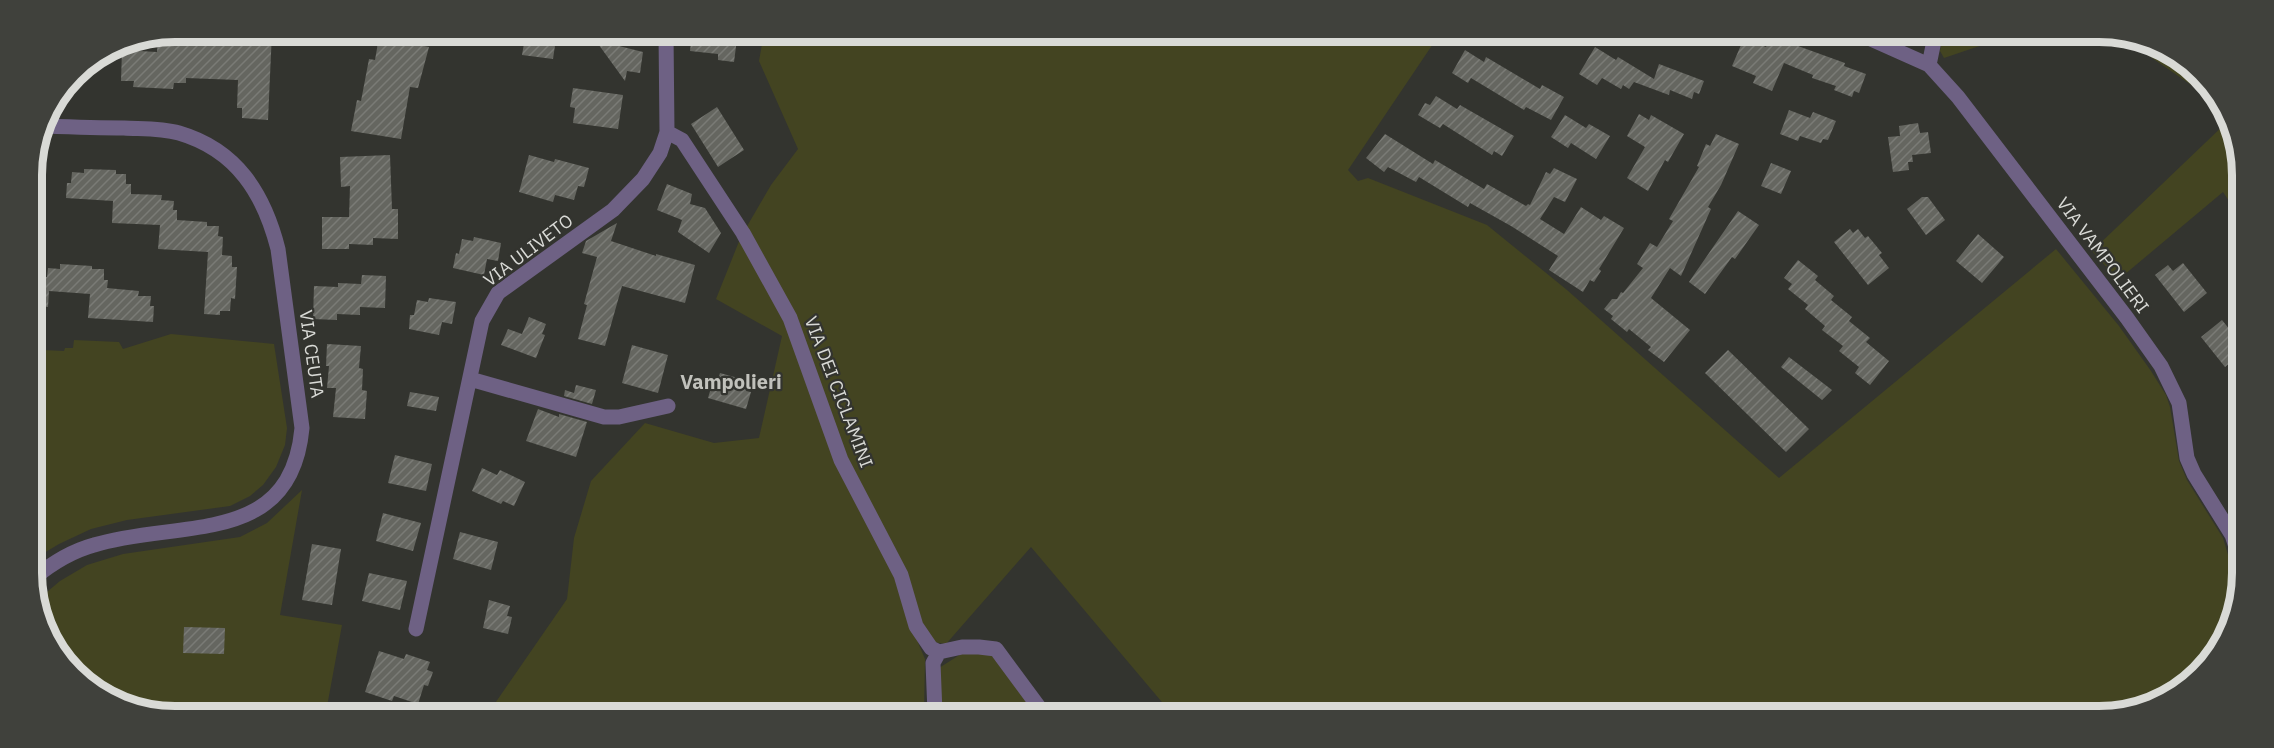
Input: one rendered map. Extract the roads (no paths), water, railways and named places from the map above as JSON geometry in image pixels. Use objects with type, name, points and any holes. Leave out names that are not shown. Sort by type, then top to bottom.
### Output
[{"type":"street","name":"VIA ULIVETO","points":[[416,629],[482,321],[498,293],[613,210],[643,179],[660,153],[667,132],[666,42]]},
{"type":"street","name":"VIA VAMPOLIERI","points":[[1877,42],[1929,65],[1958,97],[2127,318],[2161,366],[2179,403],[2187,458],[2194,474],[2232,535]]},
{"type":"street","points":[[1929,65],[1934,42]]},
{"type":"street","name":"VIA CEUTA","points":[[42,573],[65,557],[92,545],[236,520],[260,508],[274,498],[289,477],[300,450],[302,428],[278,249],[271,220],[246,177],[204,144],[178,133],[155,129],[51,126]]},
{"type":"street","name":"VIA DEI CICLAMINI","points":[[667,132],[682,140],[743,233],[790,318],[841,460],[901,575],[916,626],[931,648],[939,652]]},
{"type":"street","points":[[470,379],[604,417],[619,417],[668,406]]},
{"type":"street","points":[[935,706],[933,663],[939,652],[979,646],[996,649],[1038,706]]},
{"type":"district","name":"Vampolieri","points":[[731,381]]}]
